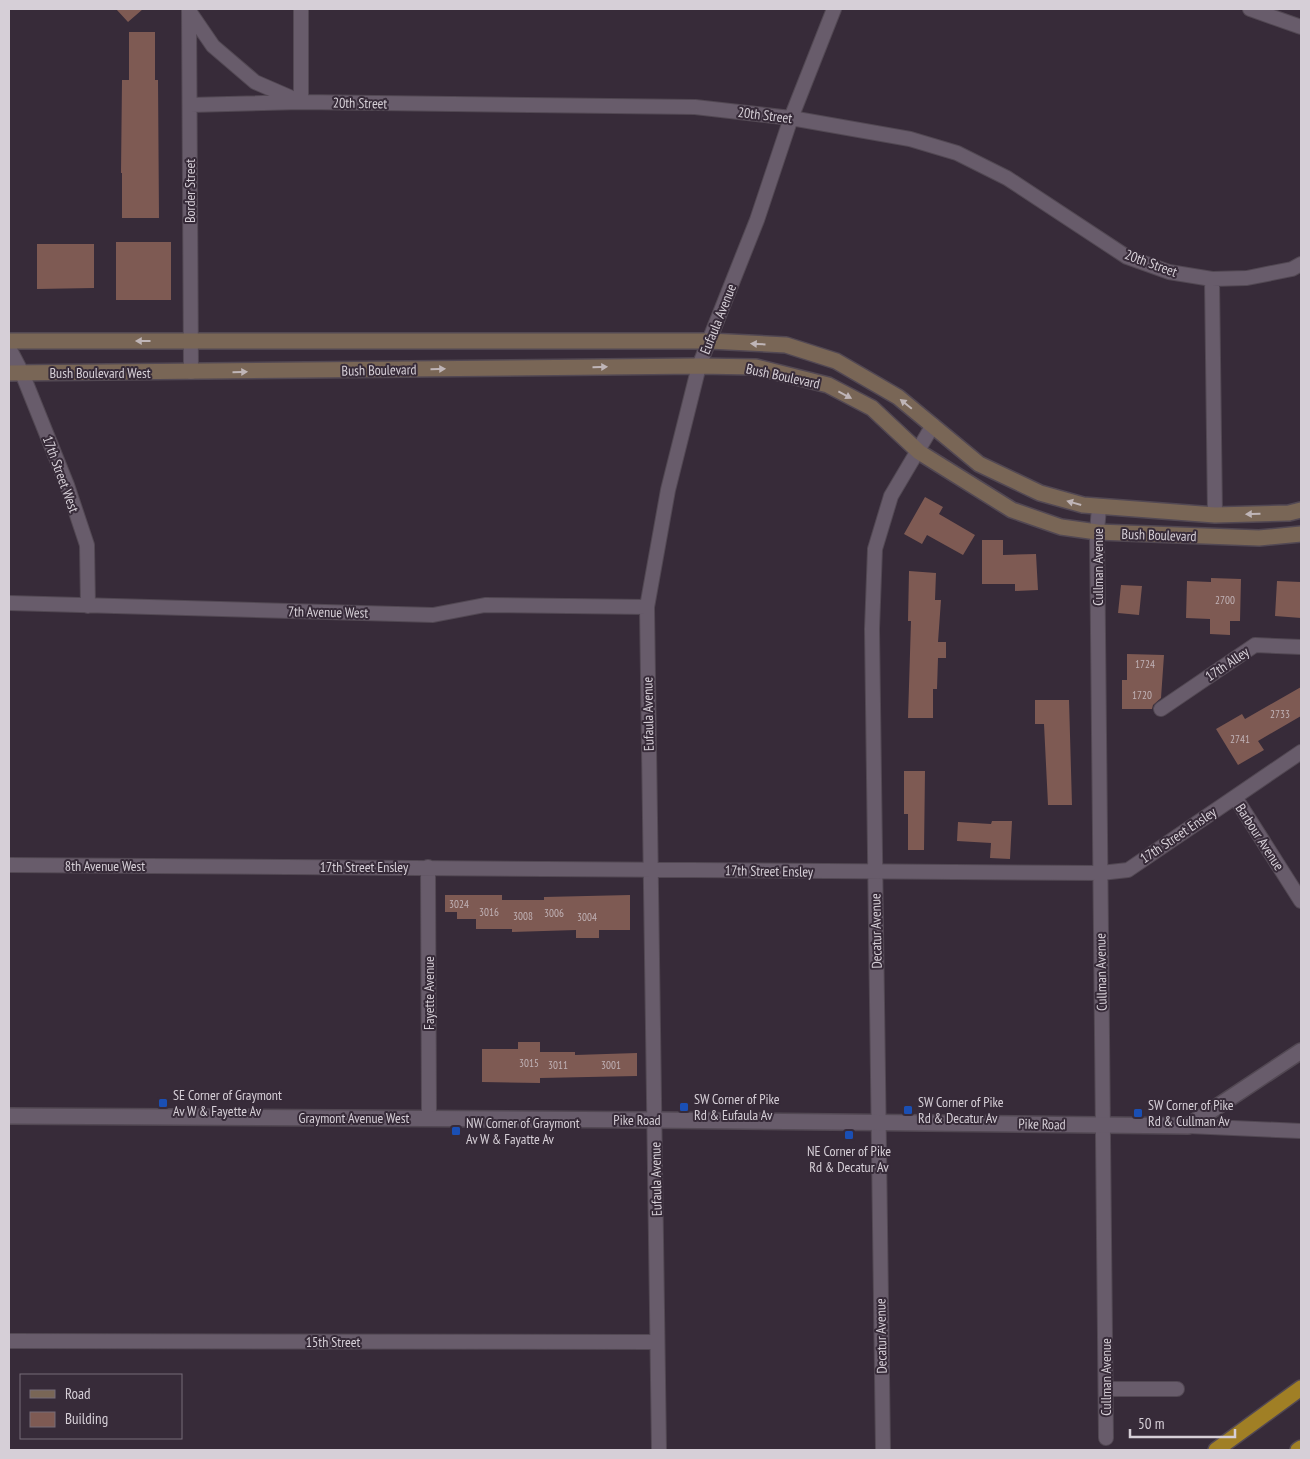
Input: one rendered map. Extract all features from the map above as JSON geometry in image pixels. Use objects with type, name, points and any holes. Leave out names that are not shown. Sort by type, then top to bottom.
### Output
[{"type":"highway","points":[[1216,1450],[1301,1388]]},
{"type":"main road","points":[[9,341],[191,341]]},
{"type":"main road","name":"Bush Boulevard","points":[[191,341],[710,341],[786,345],[836,361],[898,397],[979,464],[1040,493],[1083,505],[1098,507],[1215,514],[1289,513],[1301,510]]},
{"type":"main road","name":"Bush Boulevard","points":[[191,372],[699,366],[756,367],[828,385],[872,408],[919,452],[1012,510],[1061,527],[1097,532],[1259,538],[1301,534]]},
{"type":"main road","name":"Bush Boulevard West","points":[[16,373],[191,372]]},
{"type":"street","points":[[189,10],[213,46],[255,82],[301,102],[302,9]]},
{"type":"street","name":"Eufaula Avenue","points":[[659,1450],[647,607],[668,490],[699,366],[757,220],[791,118],[834,9]]},
{"type":"street","points":[[1250,9],[1301,27]]},
{"type":"street","name":"Border Street","points":[[189,10],[191,372]]},
{"type":"street","name":"20th Street","points":[[190,105],[301,102],[695,106],[791,118],[910,139],[957,153],[1007,178],[1127,257],[1169,272],[1212,280],[1247,278],[1292,268],[1301,264]]},
{"type":"street","points":[[1212,280],[1215,514]]},
{"type":"street","name":"17th Street West","points":[[9,348],[16,373],[67,485],[86,545],[88,606]]},
{"type":"street","name":"Decatur Avenue","points":[[883,1450],[872,629],[875,549],[891,496],[919,452],[932,425]]},
{"type":"street","name":"Cullman Avenue","points":[[1098,507],[1106,1438]]},
{"type":"street","name":"7th Avenue West","points":[[9,603],[433,615],[485,605],[647,607]]},
{"type":"street","name":"17th Alley","points":[[1161,709],[1255,646],[1301,646]]},
{"type":"street","name":"17th Street Ensley","points":[[201,866],[876,873],[1100,873],[1128,870],[1301,752]]},
{"type":"street","name":"Barbour Avenue","points":[[1235,797],[1301,901]]},
{"type":"street","name":"8th Avenue West","points":[[9,865],[201,866]]},
{"type":"street","name":"Fayette Avenue","points":[[428,868],[430,1118]]},
{"type":"street","points":[[1188,1126],[1301,1051]]},
{"type":"street","name":"Graymont Avenue West","points":[[9,1116],[430,1118]]},
{"type":"street","name":"Pike Road","points":[[430,1118],[1188,1126]]},
{"type":"street","points":[[1188,1126],[1301,1130]]},
{"type":"street","name":"15th Street","points":[[9,1341],[657,1342]]},
{"type":"street","points":[[1106,1389],[1177,1389]]},
{"type":"building","points":[[116,9],[143,9],[128,22]]},
{"type":"building","points":[[129,32],[155,32],[155,80],[158,80],[159,218],[122,218],[122,80],[129,80]]},
{"type":"building","points":[[116,242],[171,242],[171,300],[116,300]]},
{"type":"building","points":[[37,244],[94,244],[94,288],[37,289]]},
{"type":"building","points":[[925,497],[943,507],[939,514],[975,535],[963,555],[927,535],[922,544],[904,534]]},
{"type":"building","points":[[982,540],[1003,540],[1003,555],[1036,554],[1038,590],[1015,591],[1015,584],[982,584]]},
{"type":"building","points":[[909,571],[936,573],[935,600],[941,600],[938,642],[946,642],[946,658],[938,658],[937,689],[933,689],[933,718],[908,718],[911,621],[908,621]]},
{"type":"building","points":[[1211,578],[1241,579],[1240,621],[1230,621],[1230,635],[1210,634],[1210,619],[1186,618],[1187,581],[1211,582]]},
{"type":"building","points":[[1277,581],[1301,582],[1301,618],[1275,616]]},
{"type":"building","points":[[1121,585],[1142,586],[1139,615],[1118,613]]},
{"type":"building","points":[[1127,654],[1164,655],[1161,698],[1153,705],[1152,709],[1122,709],[1122,680],[1127,680]]},
{"type":"building","points":[[1301,687],[1301,716],[1258,741],[1264,750],[1238,765],[1216,729],[1242,714],[1245,719]]},
{"type":"building","points":[[1035,700],[1069,700],[1072,805],[1048,805],[1044,724],[1035,724]]},
{"type":"building","points":[[904,771],[925,771],[924,850],[908,850],[908,814],[904,814]]},
{"type":"building","points":[[992,821],[1012,821],[1010,859],[990,858],[991,843],[957,841],[958,822],[991,824]]},
{"type":"building","points":[[445,895],[502,895],[502,900],[544,900],[544,897],[630,895],[630,930],[599,930],[599,938],[576,938],[576,930],[512,932],[512,929],[476,929],[476,919],[457,919],[457,912],[445,912]]},
{"type":"building","points":[[518,1042],[540,1042],[540,1052],[575,1052],[575,1055],[637,1053],[637,1076],[540,1078],[540,1083],[482,1082],[482,1049],[518,1049]]},
{"type":"place","name":"SE Corner of Graymont Av W & Fayette Av","points":[[163,1103]]},
{"type":"place","name":"SW Corner of Pike Rd & Eufaula Av","points":[[684,1107]]},
{"type":"place","name":"SW Corner of Pike Rd & Decatur Av","points":[[908,1110]]},
{"type":"place","name":"SW Corner of Pike Rd & Cullman Av","points":[[1138,1113]]},
{"type":"place","name":"NW Corner of Graymont Av W & Fayatte Av","points":[[456,1131]]},
{"type":"place","name":"NE Corner of Pike Rd & Decatur Av","points":[[849,1135]]}]
